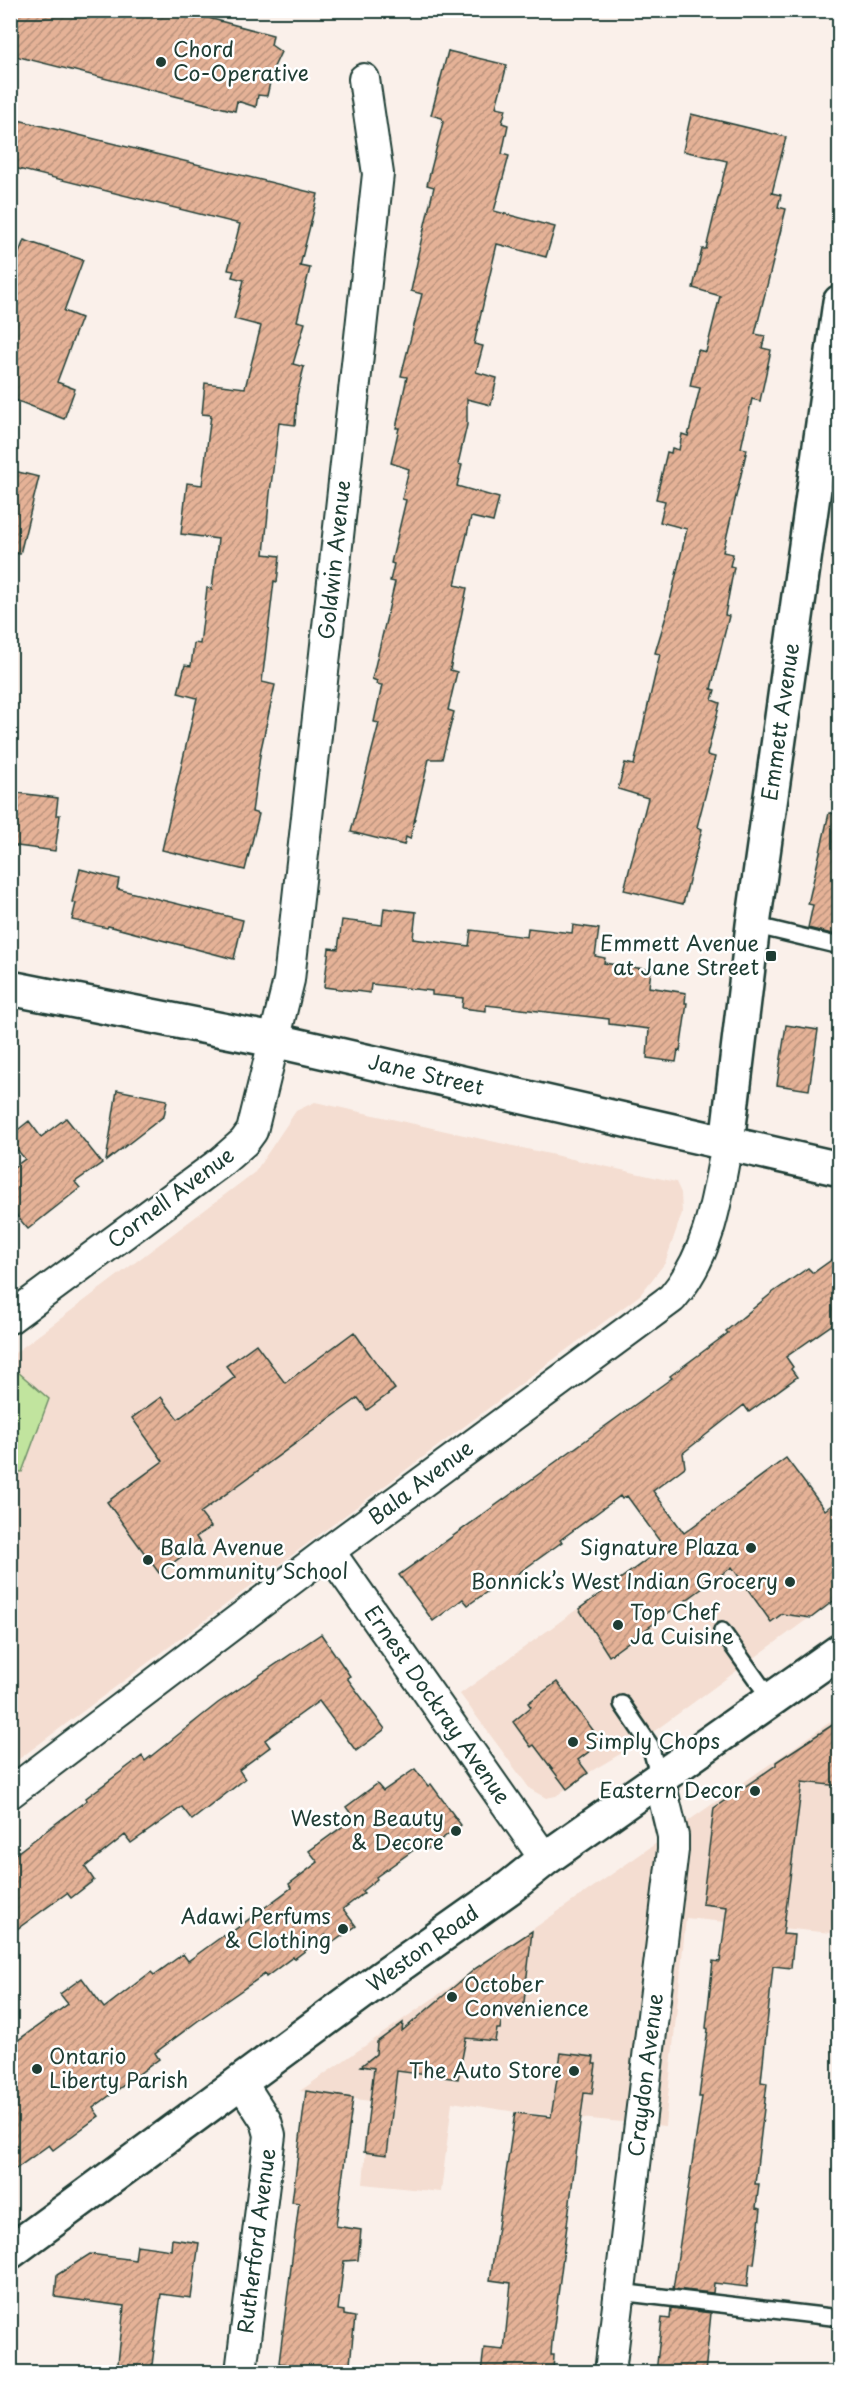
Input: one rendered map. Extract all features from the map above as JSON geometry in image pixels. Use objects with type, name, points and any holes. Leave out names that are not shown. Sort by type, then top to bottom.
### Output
[{"type":"main road","name":"Emmett Avenue","points":[[727,1143],[753,925],[837,340],[840,302]]},
{"type":"main road","name":"Jane Street","points":[[10,988],[273,1040],[840,1170]]},
{"type":"main road","name":"Weston Road","points":[[10,2252],[510,1887],[545,1859],[840,1651]]},
{"type":"street","name":"Goldwin Avenue","points":[[273,1040],[288,980],[378,174],[364,79]]},
{"type":"street","name":"Cornell Avenue","points":[[10,1318],[244,1142],[252,1131],[257,1115],[273,1040]]},
{"type":"street","name":"Bala Avenue","points":[[10,1793],[329,1551],[672,1298],[687,1281],[700,1256],[710,1228],[727,1143]]},
{"type":"street","name":"Ernest Dockray Avenue","points":[[329,1551],[545,1859]]},
{"type":"street","name":"Craydon Avenue","points":[[610,2373],[673,1850],[673,1836],[659,1778]]},
{"type":"street","name":"Rutherford Avenue","points":[[241,2082],[266,2121],[270,2134],[241,2373]]},
{"type":"lane","points":[[753,925],[840,946]]},
{"type":"lane","points":[[722,1631],[771,1700]]},
{"type":"lane","points":[[622,1704],[650,1745],[659,1778]]},
{"type":"lane","points":[[620,2292],[840,2318]]},
{"type":"shaded area","name":"Bala Avenue Community School","points":[[315,1102],[676,1182],[681,1193],[682,1213],[665,1263],[640,1295],[11,1765],[11,1356],[255,1172],[296,1111]]},
{"type":"shaded area","points":[[786,1458],[839,1528],[839,1596],[634,1746],[588,1773],[556,1796],[546,1798],[530,1789],[460,1694]]},
{"type":"shaded area","points":[[839,1716],[839,1919],[833,1918],[831,1933],[686,1918],[665,2126],[516,2112],[452,2102],[441,2192],[363,2184],[370,2101],[300,2091]]},
{"type":"green space","points":[[18,1372],[49,1399],[22,1472],[10,1471],[11,1377]]},
{"type":"building","name":"Chord Co-Operative","points":[[10,10],[199,10],[197,15],[273,35],[271,45],[281,52],[273,69],[267,96],[258,95],[256,107],[237,101],[235,111],[15,56],[10,39]]},
{"type":"building","points":[[448,51],[507,65],[496,107],[506,109],[502,123],[508,125],[502,154],[509,156],[494,211],[555,227],[546,257],[497,244],[474,344],[483,346],[476,372],[497,378],[491,405],[467,399],[467,425],[458,464],[462,465],[457,486],[499,498],[493,522],[471,517],[455,585],[467,588],[450,670],[457,672],[448,710],[454,712],[442,759],[429,759],[410,839],[406,837],[404,845],[351,832],[379,723],[374,722],[382,685],[376,684],[377,681],[372,679],[395,582],[390,581],[394,564],[391,563],[406,500],[402,499],[409,469],[391,463],[407,377],[401,376],[422,294],[411,291],[434,187],[427,185],[443,122],[442,118],[431,115]]},
{"type":"building","points":[[691,114],[786,137],[772,193],[781,195],[778,207],[786,209],[755,334],[765,336],[762,348],[771,350],[760,401],[752,399],[741,448],[747,449],[723,552],[733,554],[730,566],[734,567],[725,615],[729,616],[711,689],[715,690],[712,700],[720,703],[707,755],[715,757],[697,827],[702,829],[683,904],[624,890],[648,798],[618,789],[625,763],[634,765],[660,654],[655,653],[687,529],[660,522],[665,501],[656,499],[667,452],[671,453],[672,448],[679,450],[682,434],[688,436],[700,388],[690,386],[698,350],[706,352],[720,296],[693,288],[702,249],[706,249],[727,161],[683,151]]},
{"type":"building","points":[[10,118],[318,194],[300,266],[310,268],[297,321],[305,323],[293,364],[304,367],[297,395],[295,425],[279,423],[270,493],[264,554],[280,556],[277,582],[274,581],[262,682],[275,685],[261,749],[252,812],[259,814],[245,870],[162,850],[197,698],[178,693],[185,665],[191,666],[194,643],[200,644],[207,588],[212,589],[218,539],[181,534],[187,483],[202,485],[211,415],[202,414],[205,383],[245,388],[261,326],[234,319],[244,280],[232,277],[234,271],[228,270],[240,224],[10,167]]},
{"type":"building","points":[[24,240],[83,260],[64,311],[81,318],[57,382],[75,389],[64,419],[10,398],[10,276]]},
{"type":"building","points":[[10,470],[39,477],[20,554],[10,552]]},
{"type":"building","points":[[10,792],[58,798],[56,815],[60,815],[55,851],[10,845]]},
{"type":"building","points":[[829,813],[840,814],[840,936],[808,928],[813,905],[808,904]]},
{"type":"building","points":[[80,869],[119,879],[117,889],[243,920],[234,959],[108,926],[107,928],[72,920],[76,903],[72,902]]},
{"type":"building","points":[[384,908],[416,912],[413,939],[469,946],[471,930],[527,937],[528,928],[572,933],[573,925],[599,929],[595,956],[605,958],[604,963],[651,970],[649,987],[686,993],[685,1003],[687,1003],[680,1051],[678,1050],[676,1062],[647,1058],[649,1029],[609,1024],[609,1019],[486,1005],[486,1011],[462,1008],[463,998],[432,995],[432,991],[371,984],[370,993],[324,987],[329,948],[338,949],[342,920],[382,925]]},
{"type":"building","points":[[786,1025],[818,1030],[809,1090],[777,1085]]},
{"type":"building","points":[[117,1090],[167,1100],[164,1116],[106,1161]]},
{"type":"building","points":[[66,1118],[102,1163],[75,1182],[80,1188],[28,1229],[10,1208],[10,1170],[25,1159],[10,1141],[10,1136],[29,1121],[41,1137]]},
{"type":"building","points":[[840,1254],[840,1319],[786,1357],[797,1377],[749,1412],[744,1405],[683,1453],[685,1467],[653,1491],[684,1533],[786,1458],[825,1510],[840,1499],[840,1596],[811,1618],[782,1614],[771,1622],[732,1567],[609,1656],[579,1609],[664,1547],[627,1496],[622,1499],[620,1496],[506,1582],[504,1580],[468,1605],[463,1599],[433,1621],[399,1575],[672,1378],[670,1376],[728,1333],[726,1331],[772,1293],[808,1268],[813,1273]]},
{"type":"building","points":[[354,1332],[395,1389],[367,1410],[358,1398],[200,1513],[211,1527],[196,1537],[200,1543],[159,1573],[107,1502],[163,1461],[132,1418],[161,1397],[178,1419],[235,1377],[226,1366],[256,1344],[285,1383]]},
{"type":"building","points":[[321,1634],[350,1676],[347,1678],[385,1729],[356,1751],[319,1701],[265,1740],[270,1747],[239,1770],[245,1779],[192,1820],[182,1807],[131,1843],[125,1835],[85,1867],[94,1880],[71,1898],[67,1893],[10,1934],[10,1858],[142,1756],[145,1761],[218,1703]]},
{"type":"building","points":[[557,1682],[602,1742],[578,1760],[588,1773],[567,1789],[534,1745],[531,1747],[513,1722],[531,1707],[528,1703]]},
{"type":"building","points":[[840,1720],[840,1786],[802,1782],[783,1934],[794,1935],[791,1968],[773,1966],[761,2082],[767,2083],[755,2184],[759,2184],[756,2208],[761,2209],[754,2264],[750,2263],[747,2287],[714,2283],[713,2293],[673,2289],[702,2097],[699,2097],[708,2029],[706,2028],[713,1961],[720,1962],[727,1907],[702,1904],[714,1808],[776,1765],[776,1762]]},
{"type":"building","points":[[415,1769],[428,1786],[431,1784],[461,1825],[426,1850],[422,1844],[376,1877],[377,1879],[362,1891],[364,1893],[343,1909],[356,1926],[332,1943],[326,1935],[294,1959],[293,1957],[266,1977],[265,1974],[203,2017],[155,2053],[159,2059],[93,2108],[99,2116],[53,2150],[49,2145],[10,2173],[10,2046],[68,2004],[60,1994],[82,1978],[104,2008],[151,1972],[154,1975],[183,1954],[188,1961],[224,1935],[225,1937],[291,1888],[289,1884],[318,1862],[309,1851],[354,1818],[346,1807],[377,1784],[383,1791]]},
{"type":"building","points":[[532,1931],[523,2011],[503,2007],[500,2029],[497,2029],[495,2041],[466,2038],[458,2079],[397,2071],[387,2155],[364,2152],[374,2068],[361,2066],[376,2054],[377,2042],[403,2023],[402,2031],[476,1968]]},
{"type":"building","points":[[561,2053],[594,2057],[593,2064],[596,2064],[592,2094],[584,2093],[552,2342],[553,2373],[481,2373],[484,2348],[504,2350],[511,2283],[490,2280],[515,2113],[551,2117]]},
{"type":"building","points":[[306,2091],[353,2098],[336,2226],[361,2230],[358,2260],[344,2261],[338,2310],[344,2311],[344,2315],[355,2317],[349,2373],[284,2373],[285,2364],[279,2363],[299,2203],[292,2202]]},
{"type":"building","points":[[172,2239],[199,2243],[191,2298],[161,2294],[151,2373],[117,2373],[124,2306],[55,2297],[57,2275],[90,2254],[135,2260],[137,2245],[171,2250]]},
{"type":"building","points":[[671,2308],[711,2313],[705,2373],[656,2373],[662,2318],[670,2319]]},
{"type":"place","name":"Chord Co-Operative","points":[[161,62]]},
{"type":"place","name":"Emmett Avenue at Jane Street","points":[[771,956]]},
{"type":"place","name":"Signature Plaza","points":[[751,1548]]},
{"type":"place","name":"Bala Avenue Community School","points":[[148,1560]]},
{"type":"place","name":"Bonnick’s West Indian Grocery","points":[[790,1582]]},
{"type":"place","name":"Top Chef Ja Cuisine","points":[[618,1625]]},
{"type":"place","name":"Simply Chops","points":[[573,1742]]},
{"type":"place","name":"Eastern Decor","points":[[755,1791]]},
{"type":"place","name":"Weston Beauty & Decore","points":[[456,1831]]},
{"type":"place","name":"Adawi Perfums & Clothing","points":[[343,1929]]},
{"type":"place","name":"October Convenience","points":[[452,1997]]},
{"type":"place","name":"Ontario Liberty Parish","points":[[37,2069]]},
{"type":"place","name":"The Auto Store","points":[[574,2071]]}]
